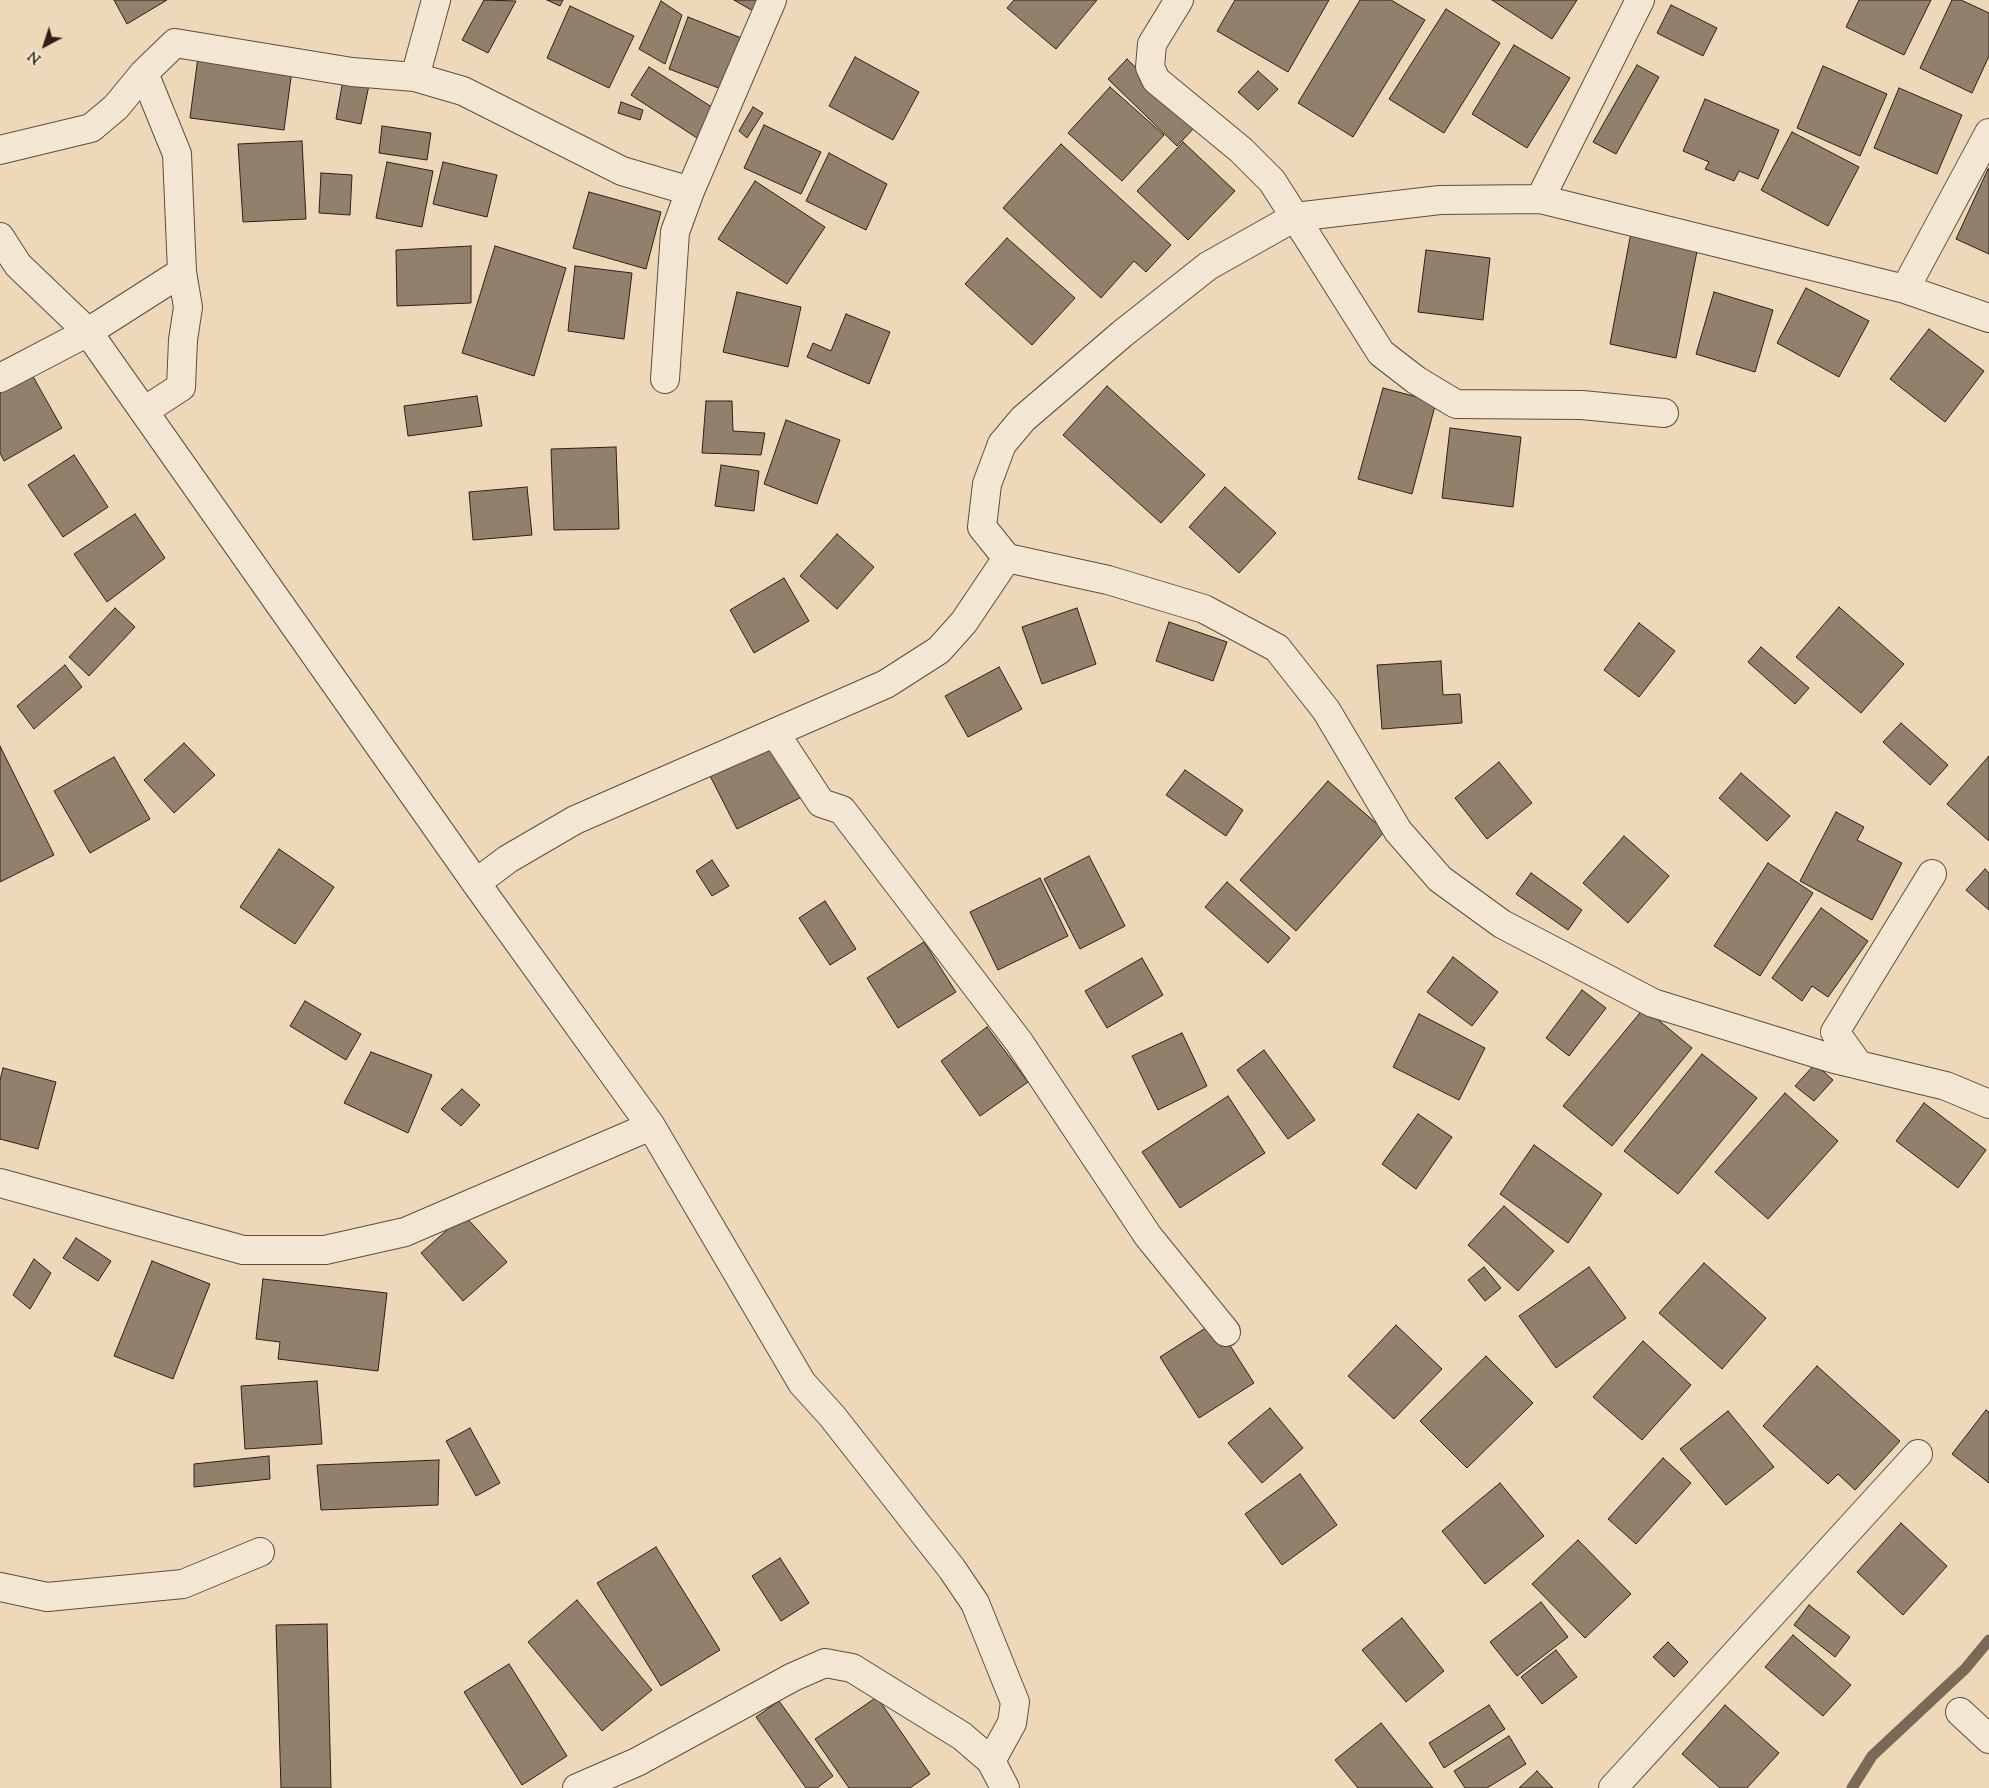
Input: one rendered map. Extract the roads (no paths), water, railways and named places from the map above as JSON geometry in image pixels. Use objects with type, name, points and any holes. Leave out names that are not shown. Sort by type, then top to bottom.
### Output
[{"type":"street","points":[[415,76],[436,0]]},
{"type":"street","points":[[666,379],[676,232],[690,191],[772,0]]},
{"type":"street","points":[[1179,0],[1152,44],[1150,67],[1156,80],[1247,156],[1272,181],[1381,352],[1416,380],[1456,404],[1582,404],[1664,413]]},
{"type":"street","points":[[1540,199],[1640,0]]},
{"type":"street","points":[[0,150],[91,128],[116,107],[144,73],[174,43],[352,72],[415,76],[463,91],[622,171],[690,191]]},
{"type":"street","points":[[144,73],[177,154],[182,272],[188,307],[183,340],[181,387],[144,411]]},
{"type":"street","points":[[1906,289],[1989,133]]},
{"type":"street","points":[[1989,318],[1906,289],[1540,199],[1440,200],[1295,217],[1208,266],[1122,334],[1022,419],[1002,444],[987,484],[982,527],[1007,558],[1108,580],[1204,609],[1277,648],[1326,710],[1398,831],[1440,879],[1502,924],[1653,1003],[1858,1064],[1946,1086],[1989,1104]]},
{"type":"street","points":[[0,236],[18,265],[88,332],[476,883],[650,1126],[802,1383],[832,1416],[952,1569],[975,1603],[1015,1702],[1012,1723],[991,1761]]},
{"type":"street","points":[[0,378],[88,332],[182,272]]},
{"type":"street","points":[[476,883],[508,859],[575,820],[886,684],[939,650],[964,622],[1007,558]]},
{"type":"street","points":[[775,733],[821,803],[842,810],[1020,1042],[1148,1236],[1226,1332]]},
{"type":"street","points":[[1858,1064],[1835,1032],[1932,874]]},
{"type":"street","points":[[0,1183],[243,1250],[325,1250],[406,1232],[650,1126]]},
{"type":"street","points":[[1614,1788],[1918,1454]]},
{"type":"street","points":[[0,1586],[47,1597],[183,1584],[260,1552]]},
{"type":"street","points":[[577,1788],[637,1762],[793,1677],[825,1663],[852,1668],[962,1736],[991,1761],[1005,1788]]},
{"type":"street","points":[[1960,1712],[1989,1739]]},
{"type":"waterway","points":[[1852,1788],[1872,1756],[1965,1669],[1989,1640]]}]
